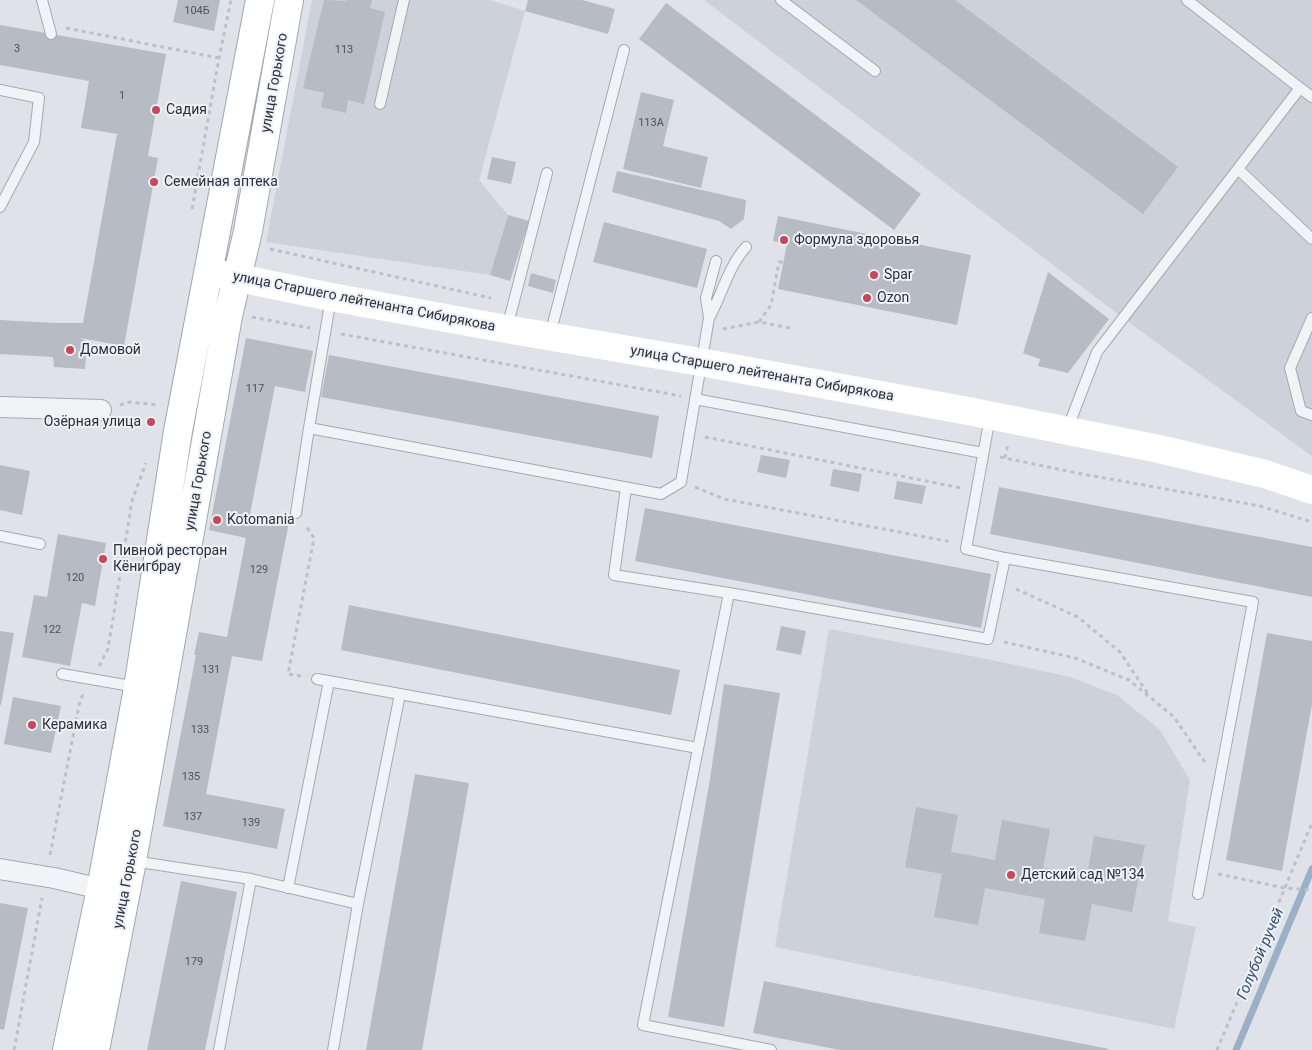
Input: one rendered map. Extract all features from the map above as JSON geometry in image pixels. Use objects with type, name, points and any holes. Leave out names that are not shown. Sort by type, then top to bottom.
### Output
[{"type":"main road","name":"улица Горького","points":[[67,1050],[101,889],[138,688],[178,431],[260,0]]},
{"type":"main road","name":"улица Горького","points":[[95,1050],[132,861],[225,336],[236,277],[248,231],[289,0]]},
{"type":"main road","name":"улица Старшего лейтенанта Сибирякова","points":[[209,272],[506,329],[550,336],[702,352],[1159,450],[1265,474],[1312,490]]},
{"type":"street","points":[[0,407],[101,410]]},
{"type":"street","points":[[0,869],[46,876],[101,889]]},
{"type":"lane","points":[[42,0],[50,29]]},
{"type":"lane","points":[[380,104],[404,0]]},
{"type":"lane","points":[[781,0],[875,71]]},
{"type":"lane","points":[[1187,0],[1312,97]]},
{"type":"lane","points":[[550,336],[624,50]]},
{"type":"lane","points":[[1066,431],[1097,352],[1300,88]]},
{"type":"lane","points":[[0,90],[39,98],[34,142],[0,207]]},
{"type":"lane","points":[[1238,169],[1312,239]]},
{"type":"lane","points":[[506,329],[547,173]]},
{"type":"lane","points":[[708,318],[717,302],[736,257],[746,247]]},
{"type":"lane","points":[[310,428],[660,494],[681,482],[708,318],[706,298],[716,260]]},
{"type":"lane","points":[[296,513],[331,296]]},
{"type":"lane","points":[[1312,318],[1290,368],[1302,411],[1312,415]]},
{"type":"lane","points":[[695,399],[983,453]]},
{"type":"lane","points":[[990,415],[966,549],[1005,558],[1253,602],[1198,894]]},
{"type":"lane","points":[[626,488],[614,575],[729,593],[988,639],[1005,558]]},
{"type":"lane","points":[[0,536],[40,544]]},
{"type":"lane","points":[[729,593],[643,1025],[771,1050]]},
{"type":"lane","points":[[62,674],[138,688]]},
{"type":"lane","points":[[318,679],[698,748]]},
{"type":"lane","points":[[288,888],[329,681]]},
{"type":"lane","points":[[333,1050],[358,904],[400,694]]},
{"type":"lane","points":[[132,861],[251,879],[358,904]]},
{"type":"lane","points":[[218,1050],[251,879]]},
{"type":"path","points":[[193,203],[231,0]]},
{"type":"path","points":[[50,29],[219,58]]},
{"type":"path","points":[[759,322],[771,305],[779,262],[784,262]]},
{"type":"path","points":[[251,317],[695,399]]},
{"type":"path","points":[[702,352],[718,330],[759,322],[790,328]]},
{"type":"path","points":[[101,410],[129,402],[162,405]]},
{"type":"path","points":[[689,434],[976,491]]},
{"type":"path","points":[[983,453],[1076,473],[1260,506],[1312,522]]},
{"type":"path","points":[[681,482],[724,499],[954,542],[966,549]]},
{"type":"path","points":[[14,1050],[80,700],[108,650],[132,501]]},
{"type":"path","points":[[296,513],[314,538],[288,674],[318,679]]},
{"type":"path","points":[[1001,576],[1016,590],[1078,617],[1120,652],[1150,697]]},
{"type":"path","points":[[988,639],[1075,658],[1129,680],[1174,717],[1219,783]]},
{"type":"path","points":[[1217,1050],[1312,822]]},
{"type":"path","points":[[1203,871],[1284,888],[1312,890]]},
{"type":"shaded area","points":[[312,0],[490,0],[525,11],[479,180],[508,215],[490,275],[266,242]]},
{"type":"shaded area","points":[[704,0],[1312,0],[1312,456],[1123,318]]},
{"type":"shaded area","points":[[829,629],[1070,677],[1117,695],[1160,730],[1190,780],[1168,921],[1196,927],[1174,1029],[775,947]]},
{"type":"building","points":[[178,0],[220,0],[214,31],[173,22]]},
{"type":"building","points":[[324,0],[372,0],[370,8],[385,12],[364,104],[348,100],[346,113],[321,107],[324,93],[303,88]]},
{"type":"building","points":[[528,0],[582,0],[615,9],[608,34],[525,11]]},
{"type":"building","points":[[856,0],[955,0],[1178,167],[1143,214]]},
{"type":"building","points":[[666,3],[921,194],[894,230],[639,39]]},
{"type":"building","points":[[0,25],[166,54],[148,156],[158,158],[124,346],[80,338],[87,342],[85,369],[54,367],[53,357],[0,354],[0,320],[83,323],[117,134],[81,128],[89,81],[0,65]]},
{"type":"building","points":[[641,92],[674,100],[663,146],[708,157],[701,188],[623,169]]},
{"type":"building","points":[[492,157],[516,162],[511,184],[487,179]]},
{"type":"building","points":[[617,171],[746,200],[744,219],[731,229],[719,221],[612,192]]},
{"type":"building","points":[[508,215],[529,221],[510,281],[490,275]]},
{"type":"building","name":"Spar","points":[[778,216],[971,255],[957,325],[778,289],[787,244],[773,241]]},
{"type":"building","points":[[604,222],[707,249],[697,288],[593,262]]},
{"type":"building","points":[[1048,272],[1109,319],[1068,373],[1038,366],[1040,359],[1023,353]]},
{"type":"building","points":[[531,273],[556,280],[553,293],[528,286]]},
{"type":"building","points":[[246,338],[313,351],[305,392],[275,386],[250,514],[289,522],[262,661],[232,656],[206,794],[285,809],[277,849],[163,826],[199,632],[227,637],[246,538],[209,530]]},
{"type":"building","points":[[329,355],[659,416],[652,458],[321,397]]},
{"type":"building","points":[[761,455],[790,460],[786,478],[757,472]]},
{"type":"building","points":[[0,465],[30,471],[22,515],[0,510]]},
{"type":"building","points":[[833,469],[862,474],[859,492],[830,486]]},
{"type":"building","points":[[897,481],[926,486],[922,504],[894,499]]},
{"type":"building","points":[[999,487],[1312,547],[1312,597],[990,534]]},
{"type":"building","points":[[645,508],[991,574],[981,628],[635,561]]},
{"type":"building","points":[[58,534],[106,543],[95,606],[82,603],[70,666],[22,657],[34,595],[47,597]]},
{"type":"building","points":[[349,605],[680,670],[671,715],[341,650]]},
{"type":"building","points":[[781,626],[806,631],[801,655],[776,650]]},
{"type":"building","points":[[0,631],[14,633],[1,705],[0,705]]},
{"type":"building","points":[[1267,633],[1312,641],[1312,704],[1282,871],[1226,860]]},
{"type":"building","points":[[724,684],[780,693],[724,1027],[668,1017],[710,779]]},
{"type":"building","name":"Керамика","points":[[13,697],[61,706],[51,753],[4,744]]},
{"type":"building","points":[[415,774],[469,783],[422,1050],[366,1050]]},
{"type":"building","name":"Детский сад №134","points":[[916,807],[958,815],[951,852],[995,860],[1002,820],[1050,829],[1043,868],[1087,876],[1094,836],[1145,845],[1132,912],[1092,904],[1085,941],[1039,933],[1045,899],[985,888],[978,925],[934,917],[942,874],[905,867]]},
{"type":"building","points":[[181,881],[237,892],[229,933],[205,1050],[147,1050]]},
{"type":"building","points":[[0,903],[28,908],[4,1030],[0,1029]]},
{"type":"building","points":[[764,981],[1109,1049],[840,1050],[753,1033]]},
{"type":"waterway","name":"Голубой ручей","points":[[1236,1050],[1312,869]]},
{"type":"place","name":"Садия","points":[[156,110]]},
{"type":"place","name":"Семейная аптека","points":[[154,182]]},
{"type":"place","name":"Формула здоровья","points":[[784,240]]},
{"type":"place","name":"Spar","points":[[874,275]]},
{"type":"place","name":"Ozon","points":[[867,298]]},
{"type":"place","name":"Домовой","points":[[70,350]]},
{"type":"place","name":"Озёрная улица","points":[[151,422]]},
{"type":"place","name":"Kotomania","points":[[217,520]]},
{"type":"place","name":"Пивной ресторан Кёнигбрау","points":[[103,559]]},
{"type":"place","name":"Керамика","points":[[32,725]]},
{"type":"place","name":"Детский сад №134","points":[[1011,875]]}]
